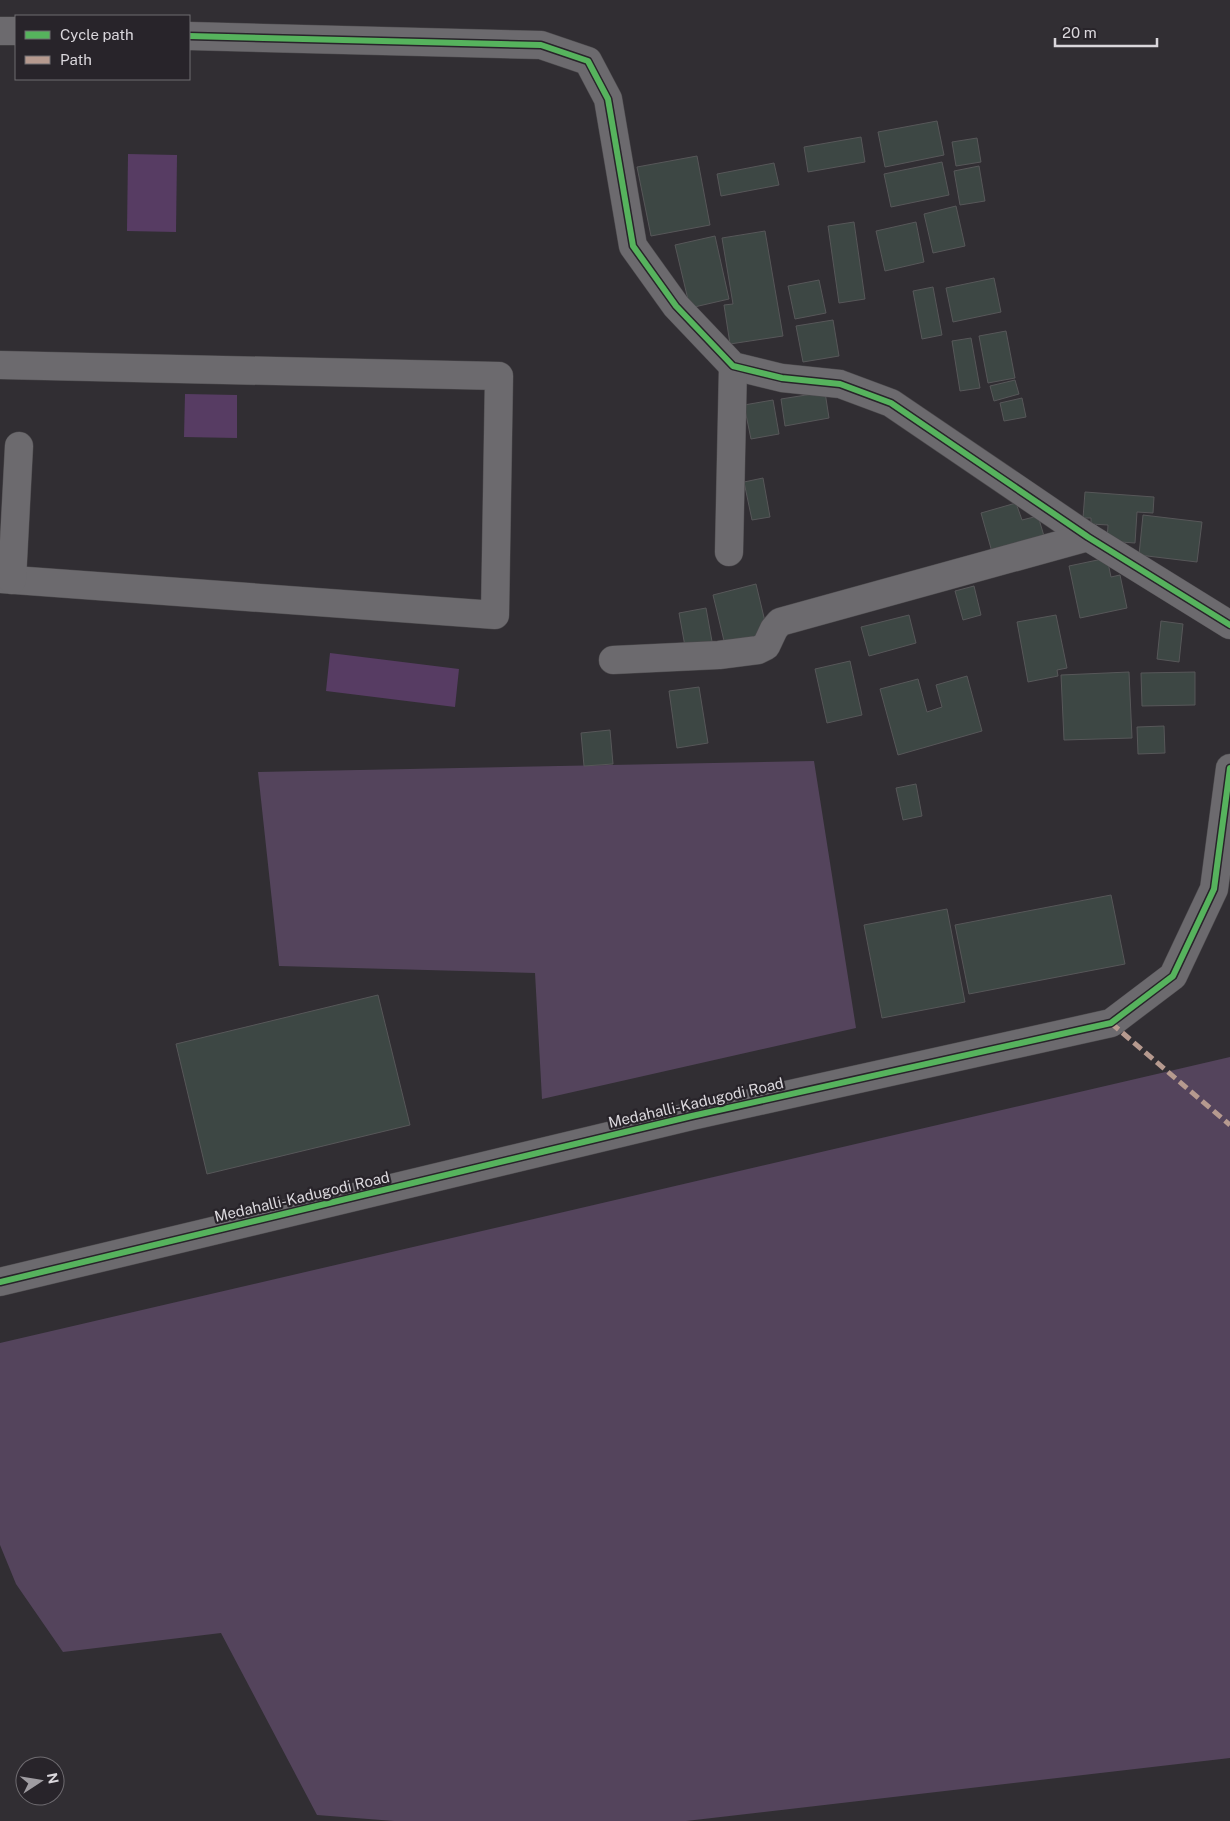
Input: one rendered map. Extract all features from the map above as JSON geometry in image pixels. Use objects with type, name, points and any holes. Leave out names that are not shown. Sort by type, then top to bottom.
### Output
[{"type":"street","points":[[0,31],[15,31]]},
{"type":"street","points":[[190,36],[541,45],[588,62],[608,99],[633,246],[676,306],[733,366],[782,378],[840,384],[891,403],[1088,537],[1230,625]]},
{"type":"street","points":[[0,365],[499,376],[494,615],[6,580],[18,446]]},
{"type":"street","points":[[729,552],[733,366]]},
{"type":"street","points":[[614,660],[719,655],[758,650],[766,646],[774,629],[780,622],[1088,537]]},
{"type":"street","name":"Medahalli-Kadugodi Road","points":[[0,1282],[692,1116],[1111,1023],[1173,976],[1214,889],[1224,863],[1230,768]]},
{"type":"shaded area","points":[[128,154],[177,155],[176,232],[127,231]]},
{"type":"shaded area","points":[[185,394],[237,395],[237,438],[184,437]]},
{"type":"shaded area","points":[[330,653],[459,669],[455,707],[326,691]]},
{"type":"shaded area","points":[[814,761],[856,1028],[542,1099],[535,973],[279,966],[258,772]]},
{"type":"shaded area","points":[[1230,1057],[1230,1758],[686,1821],[394,1821],[317,1815],[221,1633],[63,1652],[16,1584],[0,1545],[0,1343]]},
{"type":"building","points":[[937,121],[944,155],[885,167],[878,132]]},
{"type":"building","points":[[861,137],[865,162],[808,172],[804,147]]},
{"type":"building","points":[[977,138],[981,162],[956,166],[952,142]]},
{"type":"building","points":[[697,156],[710,225],[651,236],[637,167]]},
{"type":"building","points":[[942,162],[949,195],[891,207],[884,174]]},
{"type":"building","points":[[774,163],[779,185],[721,196],[717,174]]},
{"type":"building","points":[[979,166],[985,201],[960,205],[954,171]]},
{"type":"building","points":[[956,206],[965,246],[933,253],[924,214]]},
{"type":"building","points":[[854,222],[865,299],[839,303],[828,226]]},
{"type":"building","points":[[916,222],[924,262],[885,271],[876,231]]},
{"type":"building","points":[[765,231],[783,336],[730,344],[724,305],[733,304],[722,238]]},
{"type":"building","points":[[715,236],[729,299],[690,308],[675,245]]},
{"type":"building","points":[[994,278],[1001,312],[953,322],[946,288]]},
{"type":"building","points":[[819,280],[826,313],[795,319],[788,286]]},
{"type":"building","points":[[933,287],[942,335],[922,339],[913,291]]},
{"type":"building","points":[[833,320],[839,356],[803,362],[796,326]]},
{"type":"building","points":[[1006,331],[1015,378],[988,383],[979,336]]},
{"type":"building","points":[[971,338],[980,388],[960,391],[952,341]]},
{"type":"building","points":[[1015,380],[1019,394],[994,401],[990,386]]},
{"type":"building","points":[[825,392],[829,418],[785,426],[781,399]]},
{"type":"building","points":[[1022,398],[1026,417],[1004,421],[1000,403]]},
{"type":"building","points":[[773,400],[779,434],[751,439],[744,405]]},
{"type":"building","points":[[763,478],[770,517],[752,520],[744,482]]},
{"type":"building","points":[[1085,492],[1154,497],[1153,513],[1137,512],[1135,543],[1107,541],[1108,525],[1091,524],[1091,518],[1083,518]]},
{"type":"building","points":[[1016,503],[1022,520],[1038,516],[1044,536],[992,552],[981,513]]},
{"type":"building","points":[[1143,515],[1202,522],[1197,562],[1139,555]]},
{"type":"building","points":[[1107,558],[1111,577],[1120,575],[1127,608],[1080,618],[1069,566]]},
{"type":"building","points":[[756,584],[768,634],[725,645],[713,595]]},
{"type":"building","points":[[974,586],[981,615],[963,620],[955,591]]},
{"type":"building","points":[[706,608],[713,647],[686,652],[679,613]]},
{"type":"building","points":[[909,615],[916,643],[869,656],[861,627]]},
{"type":"building","points":[[1056,615],[1067,668],[1057,670],[1058,676],[1028,682],[1017,622]]},
{"type":"building","points":[[1161,621],[1183,624],[1179,662],[1157,659]]},
{"type":"building","points":[[850,661],[862,715],[827,723],[815,669]]},
{"type":"building","points":[[1129,672],[1132,738],[1064,740],[1061,675]]},
{"type":"building","points":[[1195,672],[1195,705],[1142,706],[1141,673]]},
{"type":"building","points":[[967,676],[982,731],[898,755],[880,689],[918,679],[927,712],[942,707],[936,685]]},
{"type":"building","points":[[699,687],[708,743],[677,748],[669,691]]},
{"type":"building","points":[[1164,726],[1165,753],[1138,754],[1137,727]]},
{"type":"building","points":[[610,730],[613,764],[584,766],[581,733]]},
{"type":"building","points":[[916,784],[922,816],[903,820],[896,788]]},
{"type":"building","points":[[1111,895],[1125,964],[969,994],[955,925]]},
{"type":"building","points":[[947,909],[965,1002],[882,1018],[864,925]]},
{"type":"building","points":[[378,995],[410,1125],[207,1174],[176,1044]]},
{"type":"marked path","points":[[1111,1023],[1230,1125]]},
{"type":"cycle path","points":[[190,36],[541,45],[588,61],[608,99],[633,246],[676,306],[733,366],[782,378],[840,384],[891,403],[1088,537],[1230,625]]},
{"type":"cycle path","points":[[0,1282],[692,1116],[1111,1023],[1173,976],[1214,889],[1230,768]]}]
